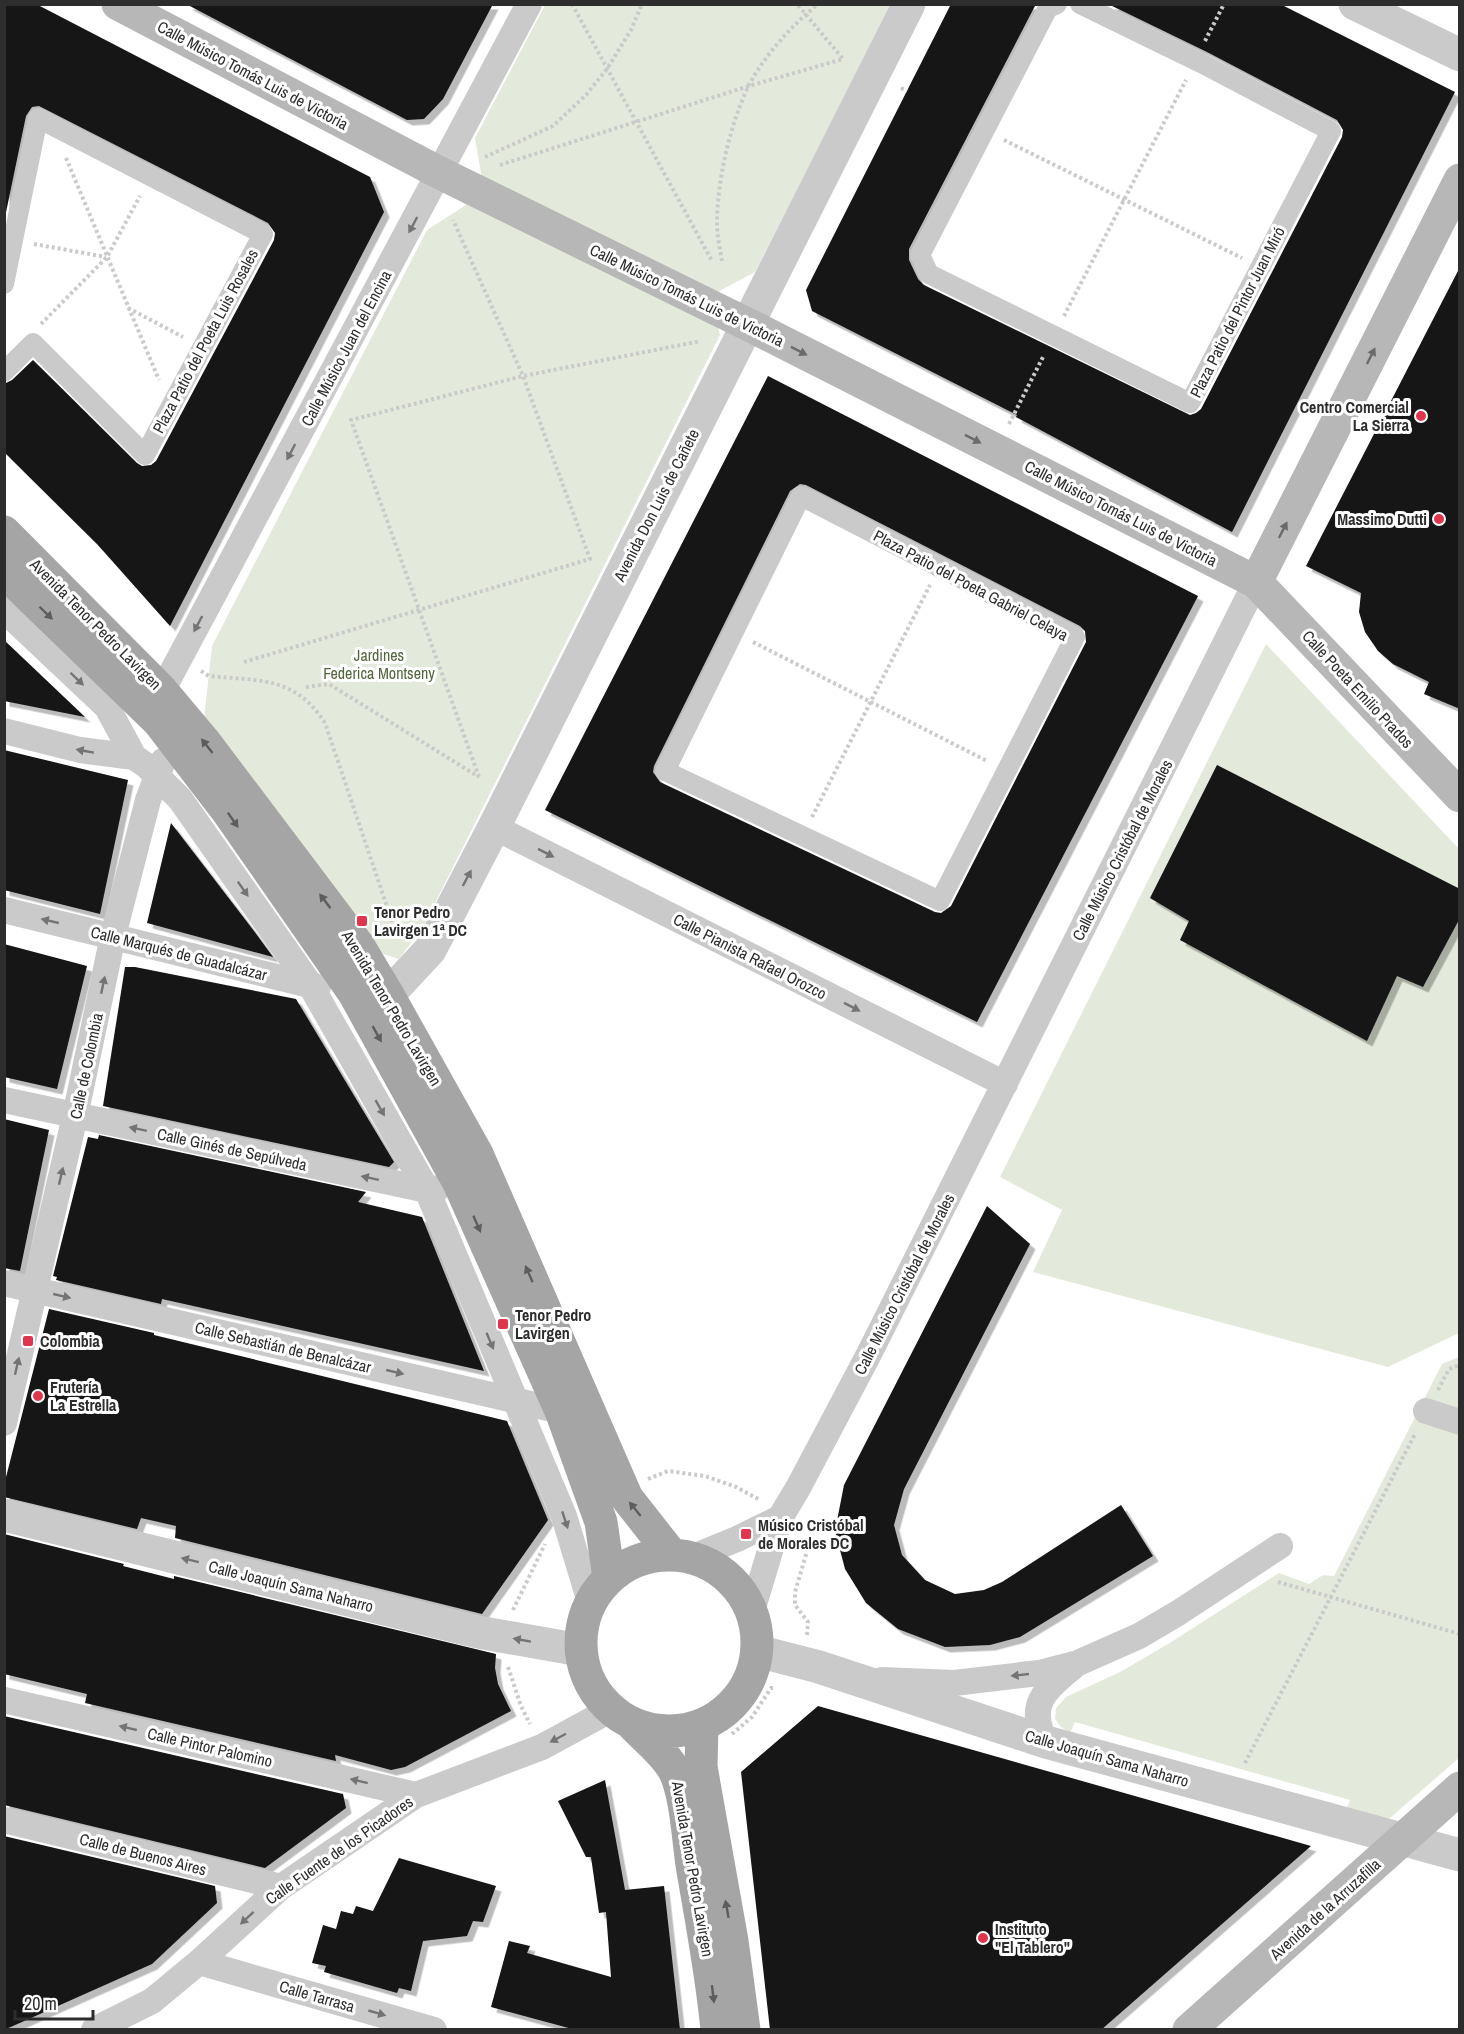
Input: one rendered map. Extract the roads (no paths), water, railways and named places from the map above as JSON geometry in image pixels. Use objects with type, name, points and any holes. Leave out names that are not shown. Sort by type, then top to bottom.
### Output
[{"type":"main road","name":"Calle Músico Tomás Luis de Victoria","points":[[118,4],[440,173],[747,324],[1256,582]]},
{"type":"main road","name":"Calle Músico Cristóbal de Morales","points":[[1256,582],[1460,180]]},
{"type":"main road","name":"Avenida Tenor Pedro Lavirgen","points":[[4,532],[171,714],[204,741],[358,945],[477,1154],[627,1498],[682,1556]]},
{"type":"main road","name":"Avenida Tenor Pedro Lavirgen","points":[[4,572],[159,722],[171,714]]},
{"type":"main road","name":"Calle Poeta Emilio Prados","points":[[1256,582],[1460,796]]},
{"type":"main road","name":"Avenida Tenor Pedro Lavirgen","points":[[171,714],[228,812],[354,993],[459,1184],[561,1411],[601,1522],[599,1590]]},
{"type":"main road","points":[[649,1556],[682,1556],[712,1565],[729,1578],[742,1593],[752,1611],[757,1631],[757,1651],[752,1674],[740,1696],[723,1713],[716,1730],[659,1731],[621,1717],[595,1693],[584,1673],[580,1650],[581,1626],[599,1590],[627,1564],[649,1556]]},
{"type":"main road","name":"Avenida Tenor Pedro Lavirgen","points":[[621,1717],[669,1763],[680,1789],[709,1956],[717,2030]]},
{"type":"main road","name":"Avenida Tenor Pedro Lavirgen","points":[[716,1730],[701,1766],[731,1931],[744,2030]]},
{"type":"main road","name":"Avenida de la Arruzafilla","points":[[1189,2030],[1460,1788]]},
{"type":"street","name":"Calle Músico Juan del Encina","points":[[171,714],[440,173],[529,4]]},
{"type":"street","name":"Avenida Don Luis de Cañete","points":[[388,995],[430,950],[909,4]]},
{"type":"street","name":"Plaza Patio del Pintor Juan Miró","points":[[1057,4],[1048,8],[920,255],[929,274],[1190,403],[1331,131],[1196,60],[1080,4]]},
{"type":"street","points":[[1354,4],[1460,55]]},
{"type":"street","name":"Plaza Patio del Poeta Luis Rosales","points":[[4,284],[38,118],[263,234],[145,455],[33,343],[4,372]]},
{"type":"street","name":"Plaza Patio del Poeta Gabriel Celaya","points":[[801,496],[1074,637],[940,901],[802,836],[665,771],[801,496]]},
{"type":"street","name":"Calle Músico Cristóbal de Morales","points":[[752,1611],[780,1518],[869,1354],[1256,582]]},
{"type":"street","points":[[4,610],[107,707],[134,757],[158,775],[180,799],[311,986],[427,1190],[564,1516],[599,1590]]},
{"type":"street","name":"Calle de Colombia","points":[[4,1423],[75,1116],[113,936],[148,800],[158,775],[171,714]]},
{"type":"street","points":[[4,731],[80,750],[134,757]]},
{"type":"street","name":"Calle Pianista Rafael Orozco","points":[[494,827],[1005,1084]]},
{"type":"street","name":"Calle Marqués de Guadalcázar","points":[[4,910],[311,986],[354,993]]},
{"type":"street","name":"Calle Ginés de Sepúlveda","points":[[4,1100],[427,1190],[459,1184]]},
{"type":"street","name":"Calle Sebastián de Benalcázar","points":[[4,1283],[561,1411]]},
{"type":"street","points":[[1426,1411],[1460,1422]]},
{"type":"street","name":"Calle Joaquín Sama Naharro","points":[[4,1515],[478,1632],[580,1650]]},
{"type":"street","points":[[682,1556],[737,1539],[780,1518]]},
{"type":"street","points":[[858,1679],[954,1683],[1039,1673],[1078,1663],[1139,1636],[1280,1546]]},
{"type":"street","name":"Calle Joaquín Sama Naharro","points":[[757,1651],[789,1658],[858,1679],[1046,1742],[1460,1855]]},
{"type":"street","points":[[1046,1742],[1038,1728],[1041,1698],[1050,1685],[1078,1663]]},
{"type":"street","name":"Calle Pintor Palomino","points":[[4,1701],[416,1795]]},
{"type":"street","name":"Calle Fuente de los Picadores","points":[[94,2030],[152,2001],[199,1962],[281,1887],[416,1795],[621,1717]]},
{"type":"street","name":"Calle de Buenos Aires","points":[[4,1820],[281,1887]]},
{"type":"street","name":"Calle Tarrasa","points":[[199,1962],[434,2030]]},
{"type":"place","name":"Centro Comercial La Sierra","points":[[1421,416]]},
{"type":"place","name":"Massimo Dutti","points":[[1439,519]]},
{"type":"place","name":"Tenor Pedro Lavirgen 1ª DC","points":[[362,921]]},
{"type":"place","name":"Tenor Pedro Lavirgen","points":[[503,1324]]},
{"type":"place","name":"Colombia","points":[[28,1341]]},
{"type":"place","name":"Frutería La Estrella","points":[[38,1396]]},
{"type":"place","name":"Músico Cristóbal de Morales DC","points":[[746,1534]]},
{"type":"place","name":"Instituto \"El Tablero\"","points":[[983,1938]]},
{"type":"park label","name":"Jardines Federica Montseny","points":[[379,664]]}]
